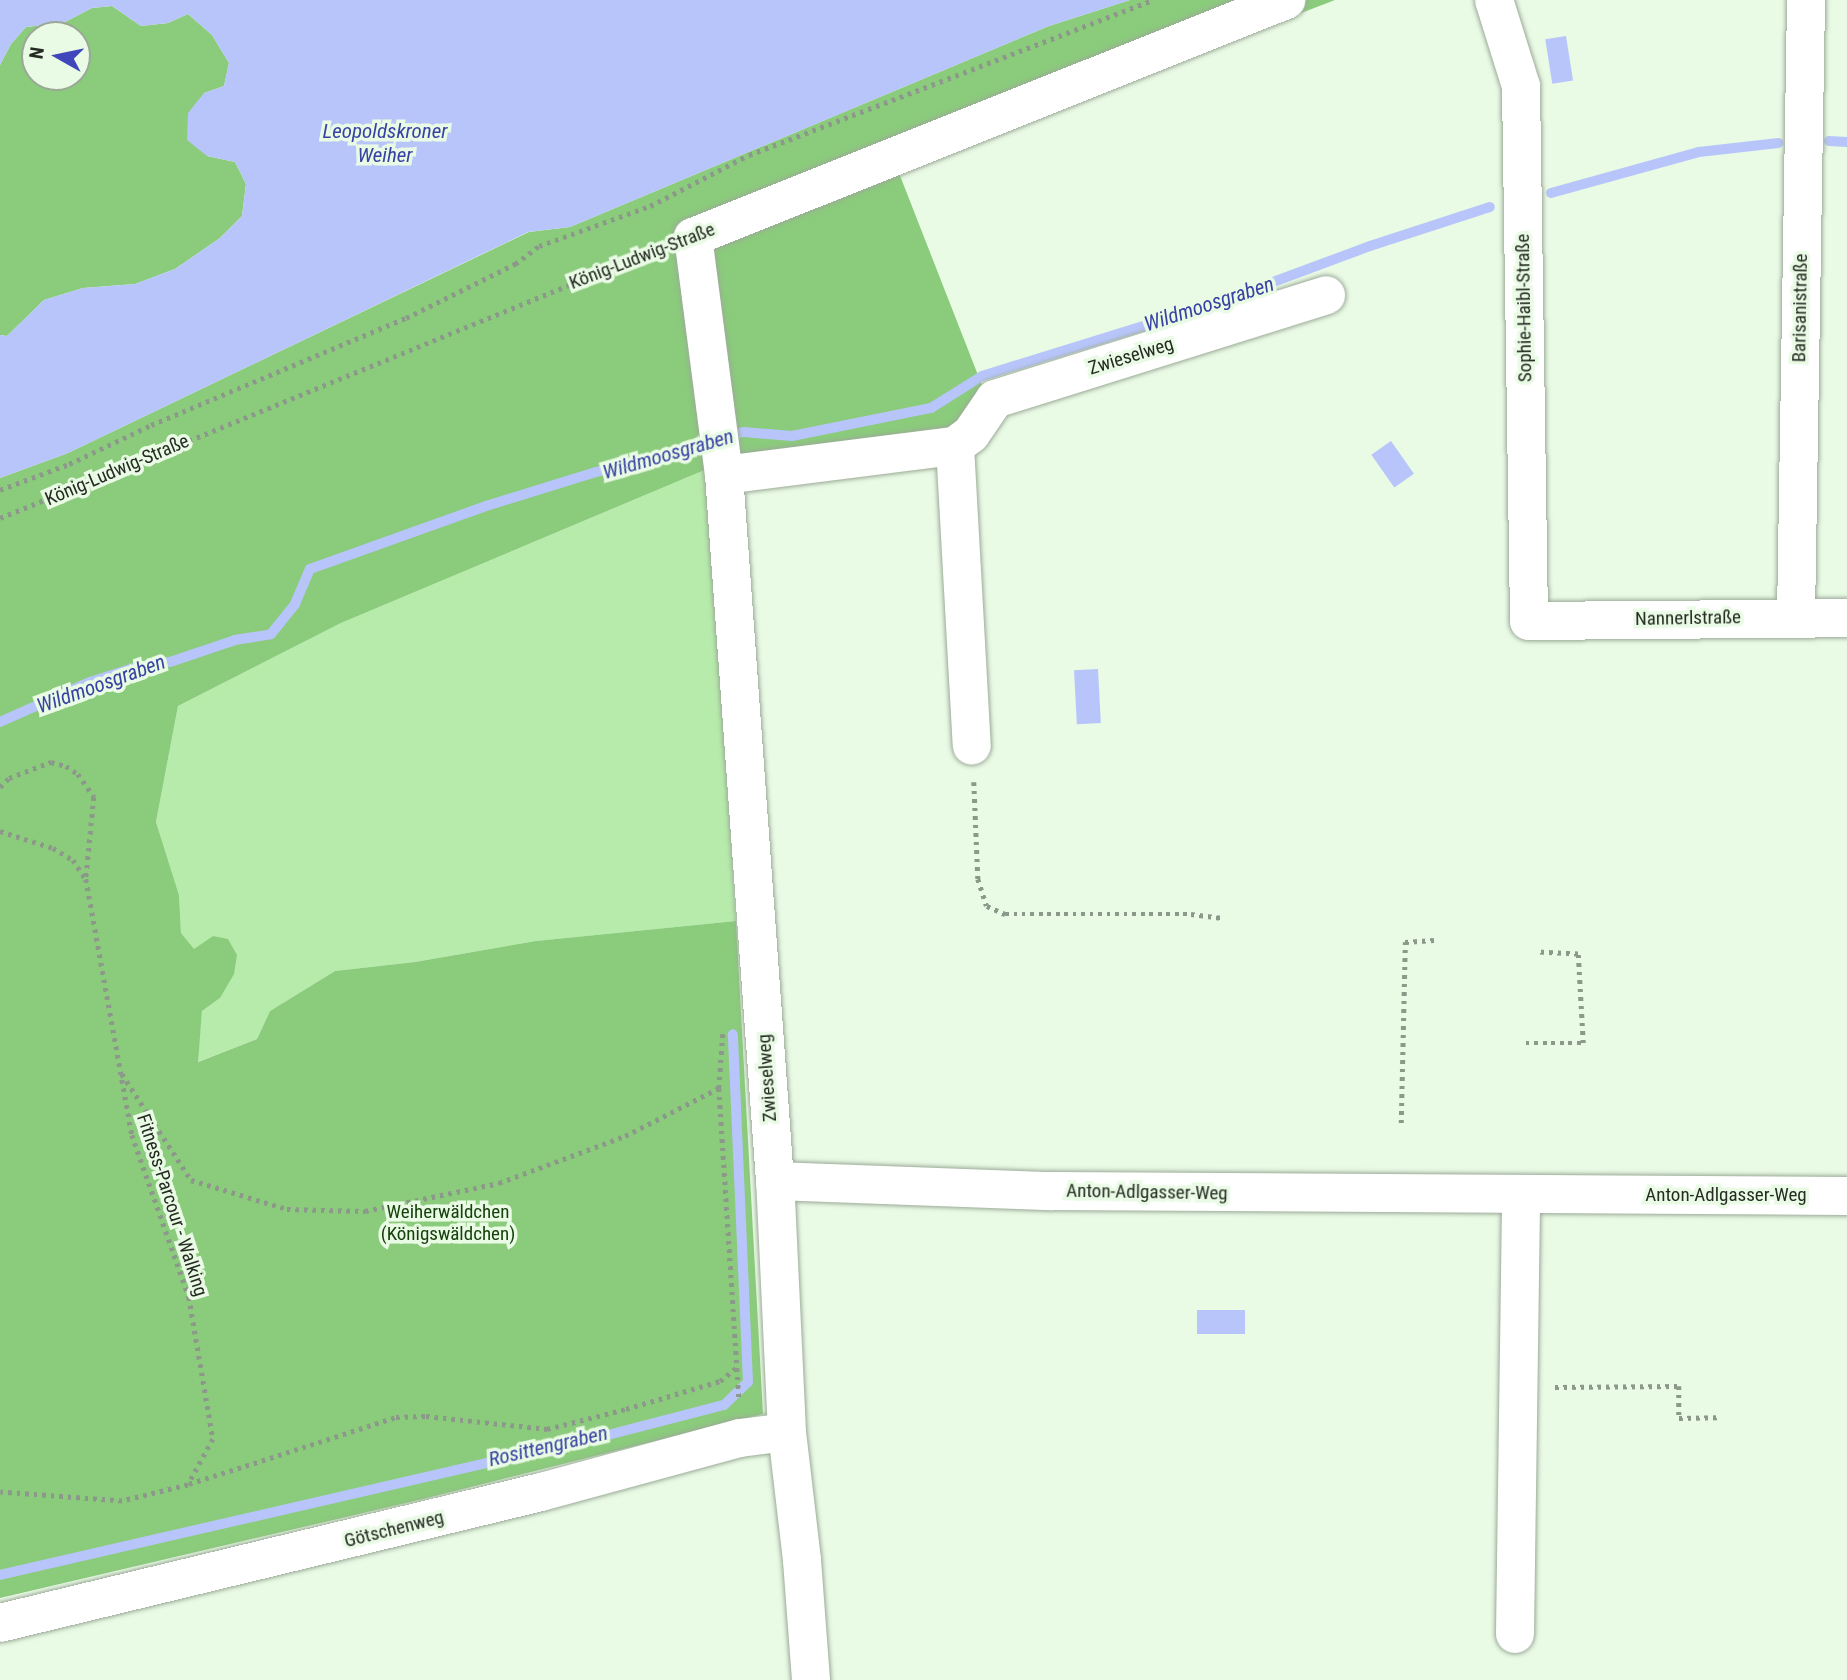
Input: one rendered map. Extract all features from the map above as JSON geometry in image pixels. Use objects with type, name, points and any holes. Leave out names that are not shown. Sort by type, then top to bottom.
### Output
[{"type":"street","name":"König-Ludwig-Straße","points":[[693,237],[1286,0]]},
{"type":"street","name":"Sophie-Haibl-Straße","points":[[1494,0],[1521,86],[1529,621]]},
{"type":"street","name":"Barisanistraße","points":[[1796,617],[1806,0]]},
{"type":"street","name":"Zwieselweg","points":[[693,237],[721,452],[775,1181],[787,1432],[803,1560],[811,1680]]},
{"type":"street","name":"Zwieselweg","points":[[955,446],[971,434],[995,399],[1326,295]]},
{"type":"street","points":[[721,452],[955,446],[972,746]]},
{"type":"street","name":"Nannerlstraße","points":[[1529,621],[1847,618]]},
{"type":"street","name":"Anton-Adlgasser-Weg","points":[[775,1181],[1052,1191],[1847,1196]]},
{"type":"street","points":[[1515,1634],[1521,1196]]},
{"type":"street","name":"Götschenweg","points":[[0,1623],[528,1496],[740,1438],[787,1432]]},
{"type":"path","points":[[0,490],[69,464],[151,425],[406,318],[515,264],[539,246],[650,206],[749,155],[1153,0]]},
{"type":"path","name":"König-Ludwig-Straße","points":[[0,518],[509,308],[693,237]]},
{"type":"path","points":[[972,746],[978,878],[987,906],[1005,914],[1191,914],[1223,918]]},
{"type":"path","name":"Fitness-Parcour - Walking","points":[[0,788],[9,778],[51,762],[66,766],[78,774],[94,797],[86,879],[132,1135],[189,1297],[213,1439],[188,1485]]},
{"type":"path","points":[[0,831],[53,848],[73,860],[86,879]]},
{"type":"path","points":[[1401,1123],[1405,942],[1434,940]]},
{"type":"path","points":[[1526,1043],[1583,1043],[1578,954],[1538,952]]},
{"type":"path","name":"Fitness-Parcour - Walking","points":[[121,1071],[191,1180],[287,1209],[365,1211],[499,1183],[625,1136],[719,1088]]},
{"type":"path","points":[[724,1178],[740,1407]]},
{"type":"path","points":[[0,1492],[122,1501],[188,1485],[396,1417],[426,1416],[547,1429],[719,1381],[737,1367]]},
{"type":"path","points":[[1518,1388],[1679,1386],[1679,1418],[1718,1417]]},
{"type":"green space","name":"Weiherwäldchen (Königswäldchen)","points":[[1130,0],[1335,0],[897,168],[985,393],[952,428],[707,469],[341,623],[178,706],[156,822],[179,895],[181,933],[194,949],[213,936],[228,939],[237,955],[234,974],[220,998],[202,1011],[198,1062],[257,1039],[270,1011],[335,971],[415,962],[536,941],[736,921],[763,1414],[419,1500],[0,1598],[0,478],[68,453],[529,232],[570,227],[1049,26]]},
{"type":"green space","points":[[112,6],[141,26],[168,23],[188,14],[212,35],[229,63],[224,86],[204,93],[207,156],[235,162],[246,184],[242,216],[220,238],[175,269],[135,284],[83,288],[44,300],[7,336],[0,335],[0,65],[11,44],[21,33],[21,91],[91,91],[91,21],[67,21],[92,8]]},
{"type":"green space","points":[[707,469],[736,921],[536,941],[415,962],[335,971],[270,1011],[257,1039],[197,1062],[202,1011],[220,998],[213,936],[194,950],[181,933],[179,895],[156,822],[178,706],[341,623]]},
{"type":"water","name":"Leopoldskroner Weiher","points":[[0,0],[1130,0],[1049,26],[570,227],[528,232],[68,453],[0,478],[0,335],[7,336],[44,300],[83,288],[135,284],[175,269],[220,238],[242,216],[246,184],[235,162],[207,156],[187,140],[188,113],[204,93],[224,86],[229,63],[212,35],[188,14],[168,23],[141,26],[112,6],[92,8],[67,21],[21,21],[21,33],[11,44],[0,65]]},
{"type":"water","points":[[1566,36],[1573,80],[1552,84],[1545,39]]},
{"type":"water","points":[[1391,441],[1414,474],[1394,488],[1371,455]]},
{"type":"water","points":[[1098,669],[1101,723],[1077,724],[1074,670]]},
{"type":"water","points":[[1197,1310],[1245,1310],[1245,1334],[1197,1334]]},
{"type":"waterway","name":"Wildmoosgraben","points":[[1829,141],[1847,142]]},
{"type":"waterway","name":"Wildmoosgraben","points":[[1551,193],[1699,152],[1778,143]]},
{"type":"waterway","name":"Wildmoosgraben","points":[[0,722],[90,682],[137,667],[173,661],[235,640],[271,634],[295,604],[310,569],[486,506],[596,472],[675,453],[743,432],[792,436],[931,408],[982,376],[1214,304],[1370,246],[1490,207]]},
{"type":"waterway","name":"Rosittengraben","points":[[0,1575],[604,1436],[724,1405],[748,1382],[733,1034]]}]
